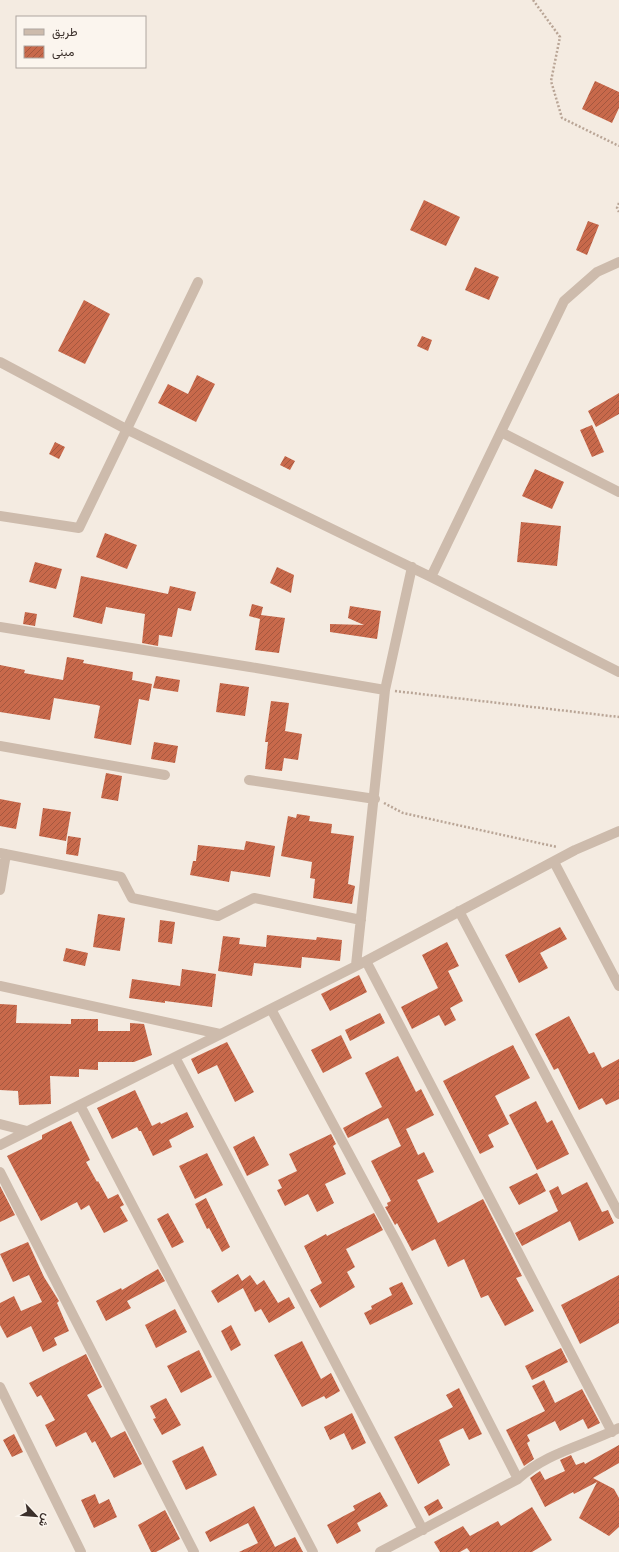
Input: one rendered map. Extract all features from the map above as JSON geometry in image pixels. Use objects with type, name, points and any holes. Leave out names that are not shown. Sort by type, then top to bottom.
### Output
[{"type":"street","points":[[431,576],[564,302],[597,272],[619,262]]},
{"type":"street","points":[[0,516],[79,528],[198,282]]},
{"type":"street","points":[[0,362],[126,429],[431,576],[619,672]]},
{"type":"street","points":[[501,432],[619,492]]},
{"type":"street","points":[[380,1552],[518,1479],[528,1469],[572,1448],[616,1430],[361,963],[361,920],[375,798],[385,690],[412,567]]},
{"type":"street","points":[[0,627],[250,666],[385,690]]},
{"type":"street","points":[[0,746],[165,775]]},
{"type":"street","points":[[249,780],[375,798]]},
{"type":"street","points":[[0,1145],[361,963],[575,850],[619,831]]},
{"type":"street","points":[[0,890],[3,853],[121,877],[132,898],[218,916],[254,898],[361,920]]},
{"type":"street","points":[[554,862],[619,986]]},
{"type":"street","points":[[459,911],[619,1214]]},
{"type":"street","points":[[0,986],[220,1034]]},
{"type":"street","points":[[270,1009],[396,1240],[518,1479]]},
{"type":"street","points":[[175,1057],[423,1530]]},
{"type":"street","points":[[80,1104],[313,1552]]},
{"type":"street","points":[[0,1124],[27,1131]]},
{"type":"street","points":[[0,1172],[194,1552]]},
{"type":"street","points":[[0,1387],[81,1552]]},
{"type":"path","points":[[533,0],[560,37],[551,81],[562,118],[619,146]]},
{"type":"path","points":[[619,203],[617,208],[619,212]]},
{"type":"path","points":[[385,690],[619,717]]},
{"type":"path","points":[[375,798],[403,813],[575,850]]},
{"type":"building","points":[[595,81],[619,92],[619,108],[612,123],[582,109]]},
{"type":"building","points":[[424,200],[460,217],[446,246],[410,230]]},
{"type":"building","points":[[588,221],[599,225],[587,255],[576,250]]},
{"type":"building","points":[[475,267],[499,277],[489,300],[465,290]]},
{"type":"building","points":[[84,300],[110,314],[85,364],[58,351]]},
{"type":"building","points":[[422,336],[432,340],[428,351],[417,346]]},
{"type":"building","points":[[197,375],[215,384],[196,422],[158,403],[168,384],[188,394]]},
{"type":"building","points":[[619,393],[619,414],[596,427],[588,411]]},
{"type":"building","points":[[592,425],[604,452],[592,457],[580,430]]},
{"type":"building","points":[[55,442],[65,447],[59,459],[49,454]]},
{"type":"building","points":[[285,456],[295,461],[290,470],[280,465]]},
{"type":"building","points":[[535,469],[564,482],[552,509],[522,496]]},
{"type":"building","points":[[521,522],[561,526],[557,566],[517,562]]},
{"type":"building","points":[[105,533],[137,545],[127,569],[96,557]]},
{"type":"building","points":[[35,562],[62,569],[56,589],[29,582]]},
{"type":"building","points":[[277,567],[294,575],[291,593],[270,583]]},
{"type":"building","points":[[81,576],[168,594],[170,586],[196,592],[191,611],[178,608],[172,637],[159,635],[158,646],[142,643],[145,614],[106,607],[102,624],[73,617]]},
{"type":"building","points":[[252,604],[263,607],[261,615],[285,618],[279,653],[255,650],[260,619],[249,616]]},
{"type":"building","points":[[350,606],[381,611],[377,639],[330,632],[330,624],[364,625],[348,618]]},
{"type":"building","points":[[25,612],[37,614],[35,626],[23,624]]},
{"type":"building","points":[[67,657],[84,660],[83,663],[133,672],[132,680],[152,684],[149,701],[139,699],[131,745],[94,738],[100,706],[97,705],[54,698],[50,720],[0,712],[0,665],[25,670],[24,673],[63,680]]},
{"type":"building","points":[[156,676],[180,680],[178,692],[153,688]]},
{"type":"building","points":[[220,683],[249,687],[245,716],[216,712]]},
{"type":"building","points":[[271,701],[289,703],[285,731],[302,734],[298,760],[284,758],[282,771],[265,769],[268,742],[265,742]]},
{"type":"building","points":[[154,742],[178,746],[175,763],[151,759]]},
{"type":"building","points":[[106,773],[122,776],[118,801],[101,798]]},
{"type":"building","points":[[0,799],[21,803],[16,829],[0,826]]},
{"type":"building","points":[[43,808],[71,812],[66,841],[39,836]]},
{"type":"building","points":[[297,814],[310,816],[309,821],[332,824],[331,833],[354,836],[348,884],[355,886],[352,904],[313,898],[315,879],[310,878],[312,862],[281,856],[288,816],[296,818]]},
{"type":"building","points":[[68,836],[81,838],[78,856],[66,854]]},
{"type":"building","points":[[246,841],[275,846],[270,877],[231,871],[229,882],[190,875],[193,861],[196,861],[198,845],[244,850]]},
{"type":"building","points":[[98,914],[125,918],[120,951],[93,947]]},
{"type":"building","points":[[160,920],[175,922],[172,944],[158,942]]},
{"type":"building","points":[[560,927],[567,939],[540,953],[548,968],[519,983],[505,955]]},
{"type":"building","points":[[267,935],[316,940],[317,937],[342,940],[340,961],[302,957],[301,968],[254,963],[252,976],[218,971],[223,936],[240,938],[239,944],[266,947]]},
{"type":"building","points":[[447,942],[459,966],[448,971],[463,1001],[450,1008],[456,1020],[445,1026],[439,1015],[412,1029],[401,1007],[438,988],[422,955]]},
{"type":"building","points":[[66,948],[88,953],[85,966],[63,961]]},
{"type":"building","points":[[182,969],[216,974],[212,1007],[129,998],[132,979],[180,986]]},
{"type":"building","points":[[359,975],[367,992],[330,1011],[321,994]]},
{"type":"building","points":[[0,1004],[17,1005],[16,1023],[71,1024],[71,1019],[98,1019],[98,1031],[130,1031],[130,1023],[144,1024],[152,1055],[134,1062],[98,1062],[98,1070],[79,1069],[79,1077],[50,1076],[51,1104],[19,1105],[18,1091],[0,1090]]},
{"type":"building","points":[[380,1013],[385,1023],[350,1041],[345,1030]]},
{"type":"building","points":[[569,1016],[589,1054],[594,1052],[602,1068],[619,1059],[619,1099],[606,1105],[602,1098],[579,1110],[558,1068],[554,1070],[535,1034]]},
{"type":"building","points":[[341,1035],[352,1058],[323,1073],[311,1050]]},
{"type":"building","points":[[227,1042],[254,1092],[235,1102],[217,1065],[198,1074],[191,1059]]},
{"type":"building","points":[[513,1045],[530,1078],[495,1096],[509,1124],[488,1135],[494,1147],[480,1154],[443,1081]]},
{"type":"building","points":[[398,1056],[416,1092],[421,1089],[434,1115],[406,1129],[418,1155],[424,1152],[434,1172],[417,1180],[438,1223],[483,1199],[522,1276],[516,1278],[534,1311],[505,1326],[488,1295],[481,1298],[464,1259],[448,1267],[435,1239],[412,1251],[397,1223],[395,1225],[385,1207],[388,1206],[387,1203],[391,1201],[371,1161],[401,1146],[388,1118],[348,1138],[343,1128],[382,1107],[365,1073]]},
{"type":"building","points":[[135,1090],[152,1126],[160,1122],[161,1124],[187,1112],[194,1127],[169,1140],[172,1147],[153,1156],[141,1131],[139,1131],[137,1127],[112,1139],[97,1108]]},
{"type":"building","points":[[536,1101],[547,1123],[552,1120],[569,1154],[537,1170],[509,1115]]},
{"type":"building","points":[[71,1121],[90,1160],[86,1162],[97,1182],[98,1181],[108,1199],[118,1194],[124,1205],[120,1207],[128,1221],[104,1233],[89,1205],[81,1210],[77,1202],[41,1221],[7,1156],[42,1139],[42,1135]]},
{"type":"building","points":[[331,1134],[336,1144],[333,1146],[346,1174],[325,1184],[334,1203],[317,1212],[308,1194],[285,1206],[277,1190],[282,1188],[278,1180],[297,1171],[289,1154]]},
{"type":"building","points":[[254,1136],[269,1165],[247,1176],[233,1147]]},
{"type":"building","points":[[207,1153],[223,1185],[195,1199],[179,1166]]},
{"type":"building","points":[[537,1173],[546,1191],[519,1205],[509,1187]]},
{"type":"building","points":[[587,1182],[602,1212],[608,1210],[614,1223],[579,1241],[570,1221],[522,1246],[515,1233],[558,1211],[549,1191],[558,1186],[562,1195]]},
{"type":"building","points":[[0,1186],[15,1215],[0,1222]]},
{"type":"building","points":[[206,1198],[230,1247],[222,1252],[209,1228],[207,1229],[195,1204]]},
{"type":"building","points":[[168,1213],[184,1242],[172,1248],[157,1219]]},
{"type":"building","points":[[374,1213],[383,1230],[346,1249],[355,1267],[347,1272],[355,1287],[320,1308],[310,1290],[322,1283],[304,1246],[326,1234],[327,1236]]},
{"type":"building","points":[[28,1242],[44,1277],[59,1301],[57,1303],[69,1331],[54,1338],[57,1345],[43,1352],[31,1326],[7,1338],[0,1325],[0,1303],[14,1296],[21,1311],[42,1302],[29,1275],[13,1282],[0,1254]]},
{"type":"building","points":[[158,1269],[165,1281],[127,1301],[131,1308],[106,1321],[96,1301],[121,1288],[122,1290]]},
{"type":"building","points":[[238,1274],[242,1281],[250,1275],[257,1285],[264,1280],[278,1303],[289,1297],[295,1308],[269,1323],[261,1309],[255,1312],[243,1288],[218,1303],[211,1291]]},
{"type":"building","points":[[619,1275],[619,1323],[580,1344],[561,1305]]},
{"type":"building","points":[[402,1282],[413,1304],[370,1325],[364,1313],[372,1309],[371,1306],[392,1295],[389,1288]]},
{"type":"building","points":[[175,1309],[187,1332],[156,1348],[145,1325]]},
{"type":"building","points":[[231,1325],[241,1345],[231,1351],[221,1331]]},
{"type":"building","points":[[302,1341],[321,1379],[331,1373],[340,1391],[326,1399],[324,1396],[302,1407],[274,1355]]},
{"type":"building","points":[[561,1348],[568,1362],[532,1380],[525,1366]]},
{"type":"building","points":[[199,1350],[212,1377],[181,1393],[167,1366]]},
{"type":"building","points":[[86,1354],[102,1387],[87,1395],[111,1438],[125,1431],[142,1464],[114,1478],[95,1441],[92,1443],[86,1432],[56,1447],[45,1425],[55,1420],[41,1395],[37,1397],[29,1383]]},
{"type":"building","points":[[544,1380],[555,1403],[582,1389],[600,1423],[588,1429],[583,1419],[560,1431],[555,1421],[527,1435],[530,1441],[527,1443],[534,1459],[524,1466],[506,1430],[545,1411],[532,1386]]},
{"type":"building","points":[[459,1388],[482,1434],[469,1440],[463,1428],[439,1440],[450,1465],[418,1484],[394,1437],[453,1407],[446,1395]]},
{"type":"building","points":[[166,1398],[181,1425],[162,1435],[153,1419],[156,1418],[150,1406]]},
{"type":"building","points":[[352,1413],[366,1443],[352,1450],[344,1433],[330,1440],[324,1427]]},
{"type":"building","points":[[14,1434],[23,1452],[12,1457],[3,1440]]},
{"type":"building","points":[[619,1445],[619,1463],[593,1478],[614,1489],[619,1498],[619,1527],[609,1536],[579,1518],[597,1482],[574,1494],[573,1492],[545,1507],[530,1478],[540,1471],[545,1480],[565,1471],[560,1460],[571,1455],[576,1465],[584,1462],[585,1464]]},
{"type":"building","points":[[203,1446],[217,1475],[186,1490],[172,1461]]},
{"type":"building","points":[[380,1492],[388,1506],[357,1523],[361,1531],[337,1544],[327,1525],[355,1510],[353,1506]]},
{"type":"building","points":[[95,1494],[99,1504],[109,1499],[117,1517],[94,1528],[81,1500]]},
{"type":"building","points":[[438,1499],[443,1508],[429,1516],[424,1507]]},
{"type":"building","points":[[254,1506],[275,1547],[295,1537],[303,1552],[239,1552],[258,1543],[248,1523],[210,1542],[205,1532]]},
{"type":"building","points":[[532,1507],[552,1540],[532,1552],[470,1552],[467,1548],[460,1552],[440,1552],[434,1542],[463,1526],[470,1536],[498,1521],[501,1526]]},
{"type":"building","points":[[165,1510],[180,1539],[156,1552],[151,1552],[138,1525]]}]
